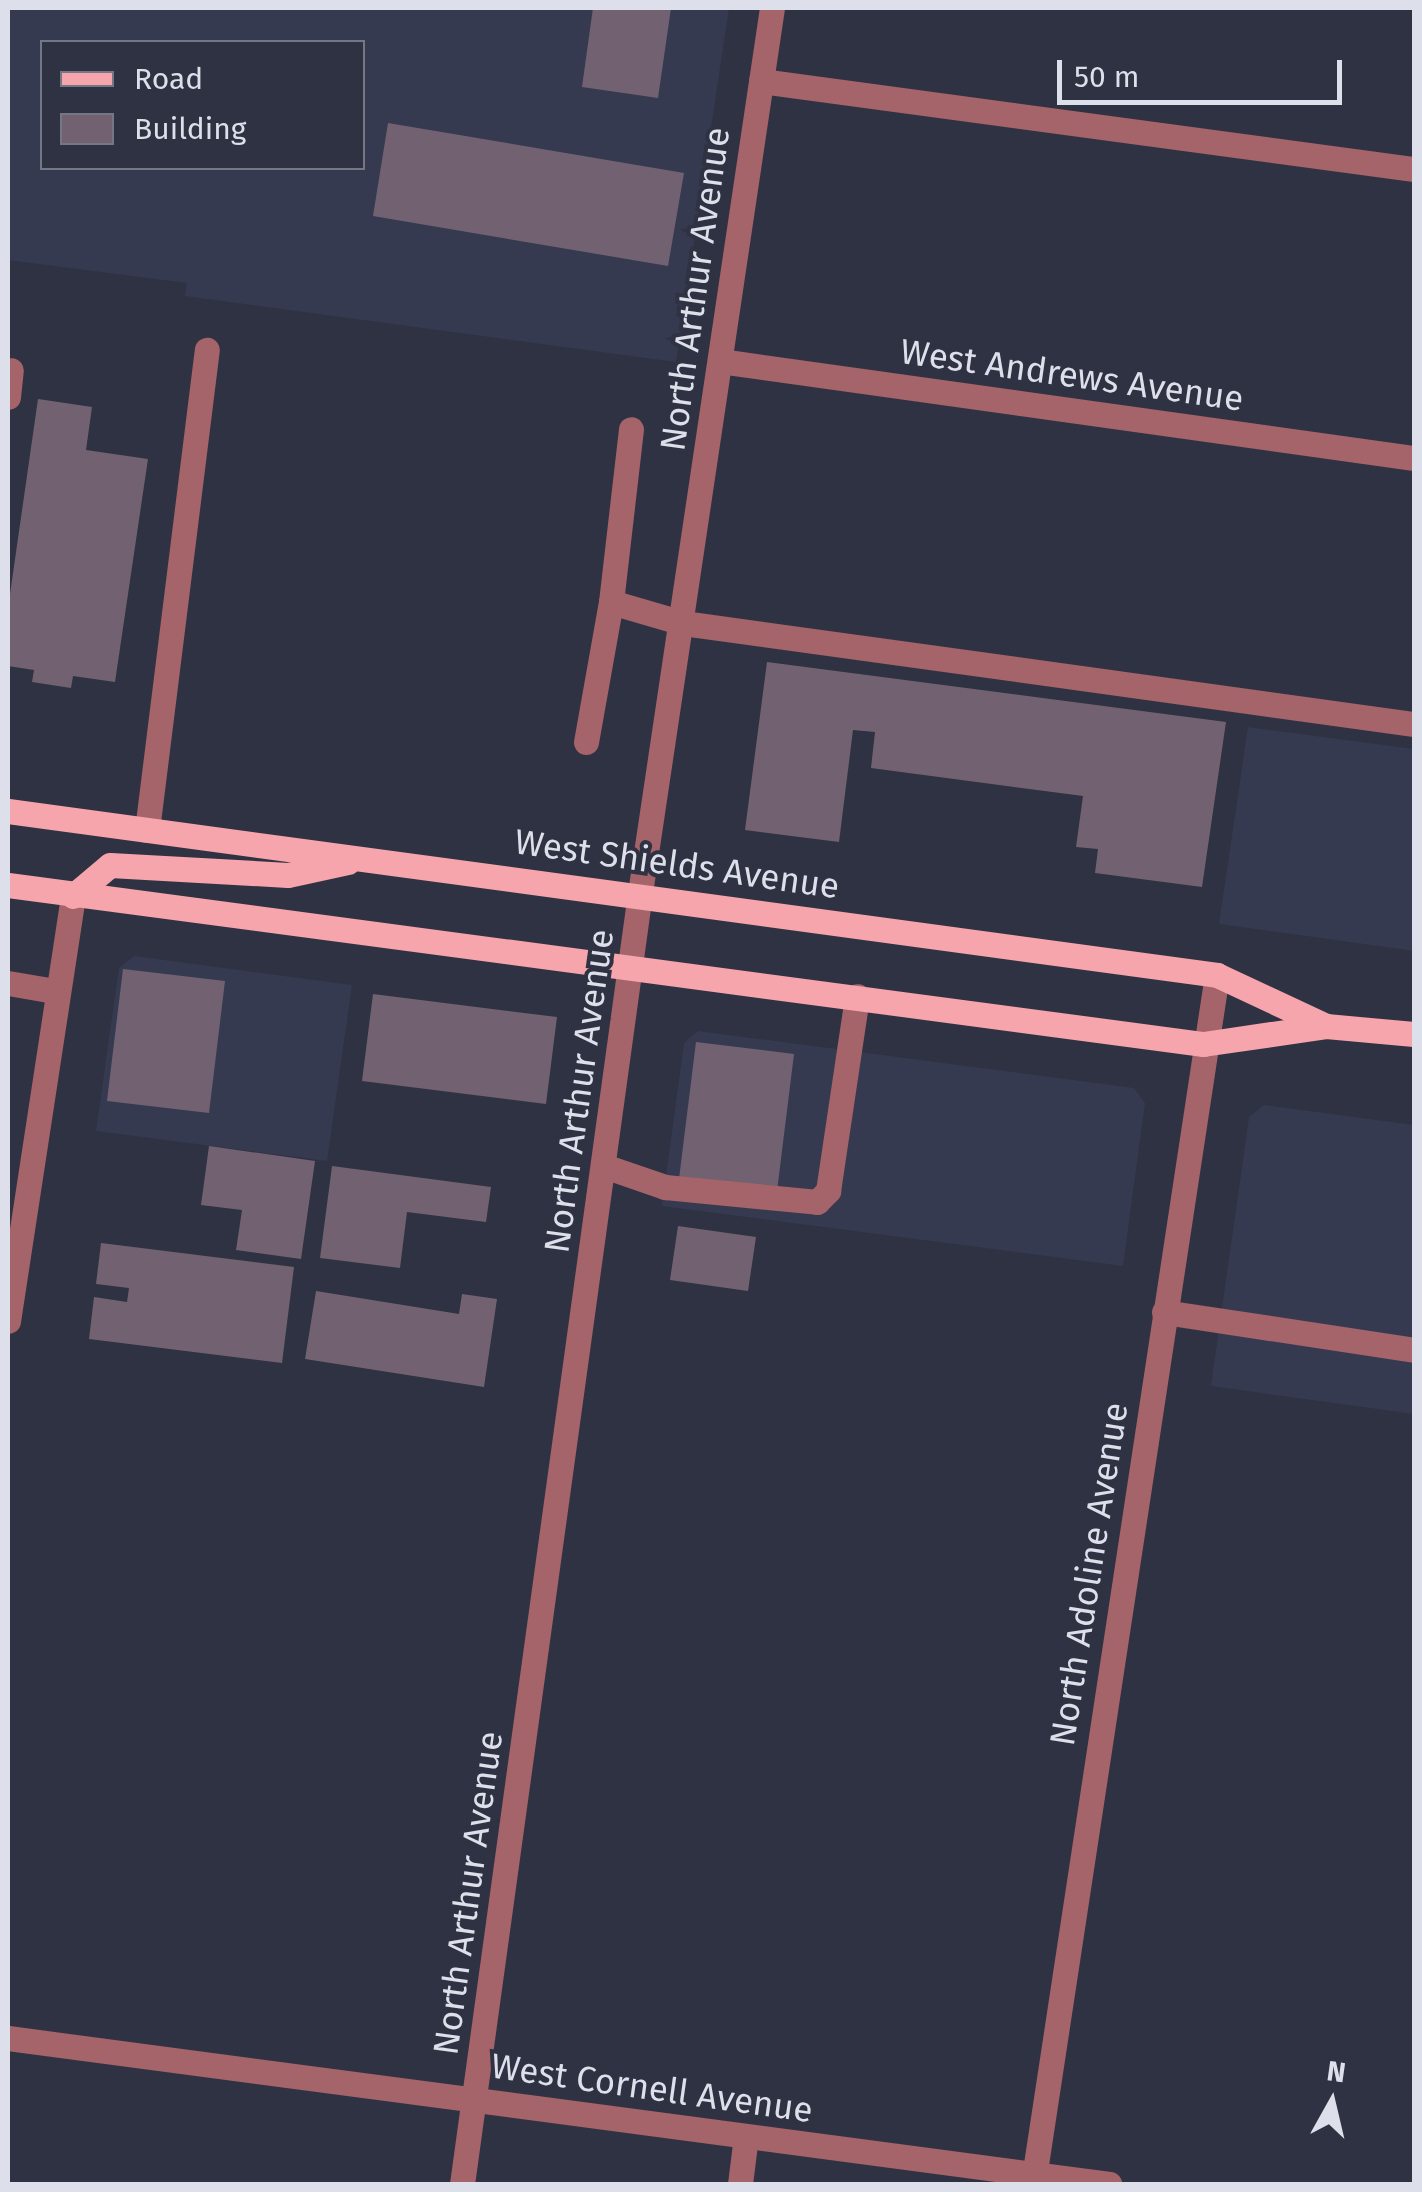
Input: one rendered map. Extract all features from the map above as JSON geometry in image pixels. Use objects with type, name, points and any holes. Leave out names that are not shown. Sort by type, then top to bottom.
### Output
[{"type":"main road","name":"West Shields Avenue","points":[[8,811],[1217,975],[1326,1026]]},
{"type":"main road","points":[[74,896],[110,865],[288,875],[368,857]]},
{"type":"main road","name":"West Shields Avenue","points":[[8,885],[1204,1044],[1326,1026],[1414,1034]]},
{"type":"street","name":"North Arthur Avenue","points":[[462,2184],[640,894],[772,8]]},
{"type":"street","points":[[761,80],[1414,169]]},
{"type":"street","points":[[147,830],[207,350]]},
{"type":"street","name":"West Andrews Avenue","points":[[720,361],[1414,458]]},
{"type":"street","points":[[8,396],[11,370]]},
{"type":"street","points":[[586,742],[612,602],[632,430]]},
{"type":"street","points":[[612,602],[683,623],[1414,724]]},
{"type":"street","points":[[8,1322],[16,1196],[74,896]]},
{"type":"street","name":"North Adoline Avenue","points":[[1034,2180],[1217,975]]},
{"type":"street","points":[[8,983],[55,991]]},
{"type":"street","points":[[604,1166],[665,1188],[790,1205],[828,1191],[858,996]]},
{"type":"street","points":[[1164,1312],[1414,1350]]},
{"type":"street","name":"West Cornell Avenue","points":[[8,2038],[746,2136],[1034,2180],[1109,2184]]},
{"type":"street","points":[[740,2184],[746,2136]]},
{"type":"shaded area","points":[[8,8],[729,8],[676,362],[185,296],[187,283],[8,260]]},
{"type":"shaded area","points":[[1248,727],[1414,749],[1414,951],[1219,924]]},
{"type":"shaded area","points":[[134,956],[352,985],[327,1161],[96,1131],[119,968]]},
{"type":"shaded area","points":[[698,1031],[1134,1088],[1145,1103],[1123,1266],[662,1206],[684,1043]]},
{"type":"shaded area","points":[[1264,1105],[1414,1125],[1414,1414],[1211,1386],[1249,1117]]},
{"type":"building","points":[[593,8],[671,8],[658,98],[582,87]]},
{"type":"building","points":[[388,123],[684,173],[668,266],[373,216]]},
{"type":"building","points":[[38,399],[92,407],[86,450],[148,459],[115,682],[73,676],[71,688],[32,682],[34,670],[8,666],[8,608]]},
{"type":"building","points":[[767,662],[1226,722],[1202,887],[1095,873],[1098,849],[1076,847],[1083,796],[871,768],[875,732],[853,730],[839,842],[745,830]]},
{"type":"building","points":[[123,969],[225,981],[209,1113],[107,1101]]},
{"type":"building","points":[[373,994],[557,1017],[546,1104],[362,1081]]},
{"type":"building","points":[[696,1042],[794,1054],[777,1191],[679,1179]]},
{"type":"building","points":[[209,1146],[315,1161],[301,1259],[236,1250],[242,1210],[201,1205]]},
{"type":"building","points":[[332,1166],[491,1187],[486,1222],[407,1212],[400,1268],[320,1258]]},
{"type":"building","points":[[678,1226],[756,1237],[748,1291],[670,1280]]},
{"type":"building","points":[[101,1243],[294,1267],[282,1363],[89,1339],[94,1297],[127,1302],[129,1288],[96,1284]]},
{"type":"building","points":[[316,1291],[459,1314],[462,1294],[497,1299],[484,1387],[305,1359]]}]
